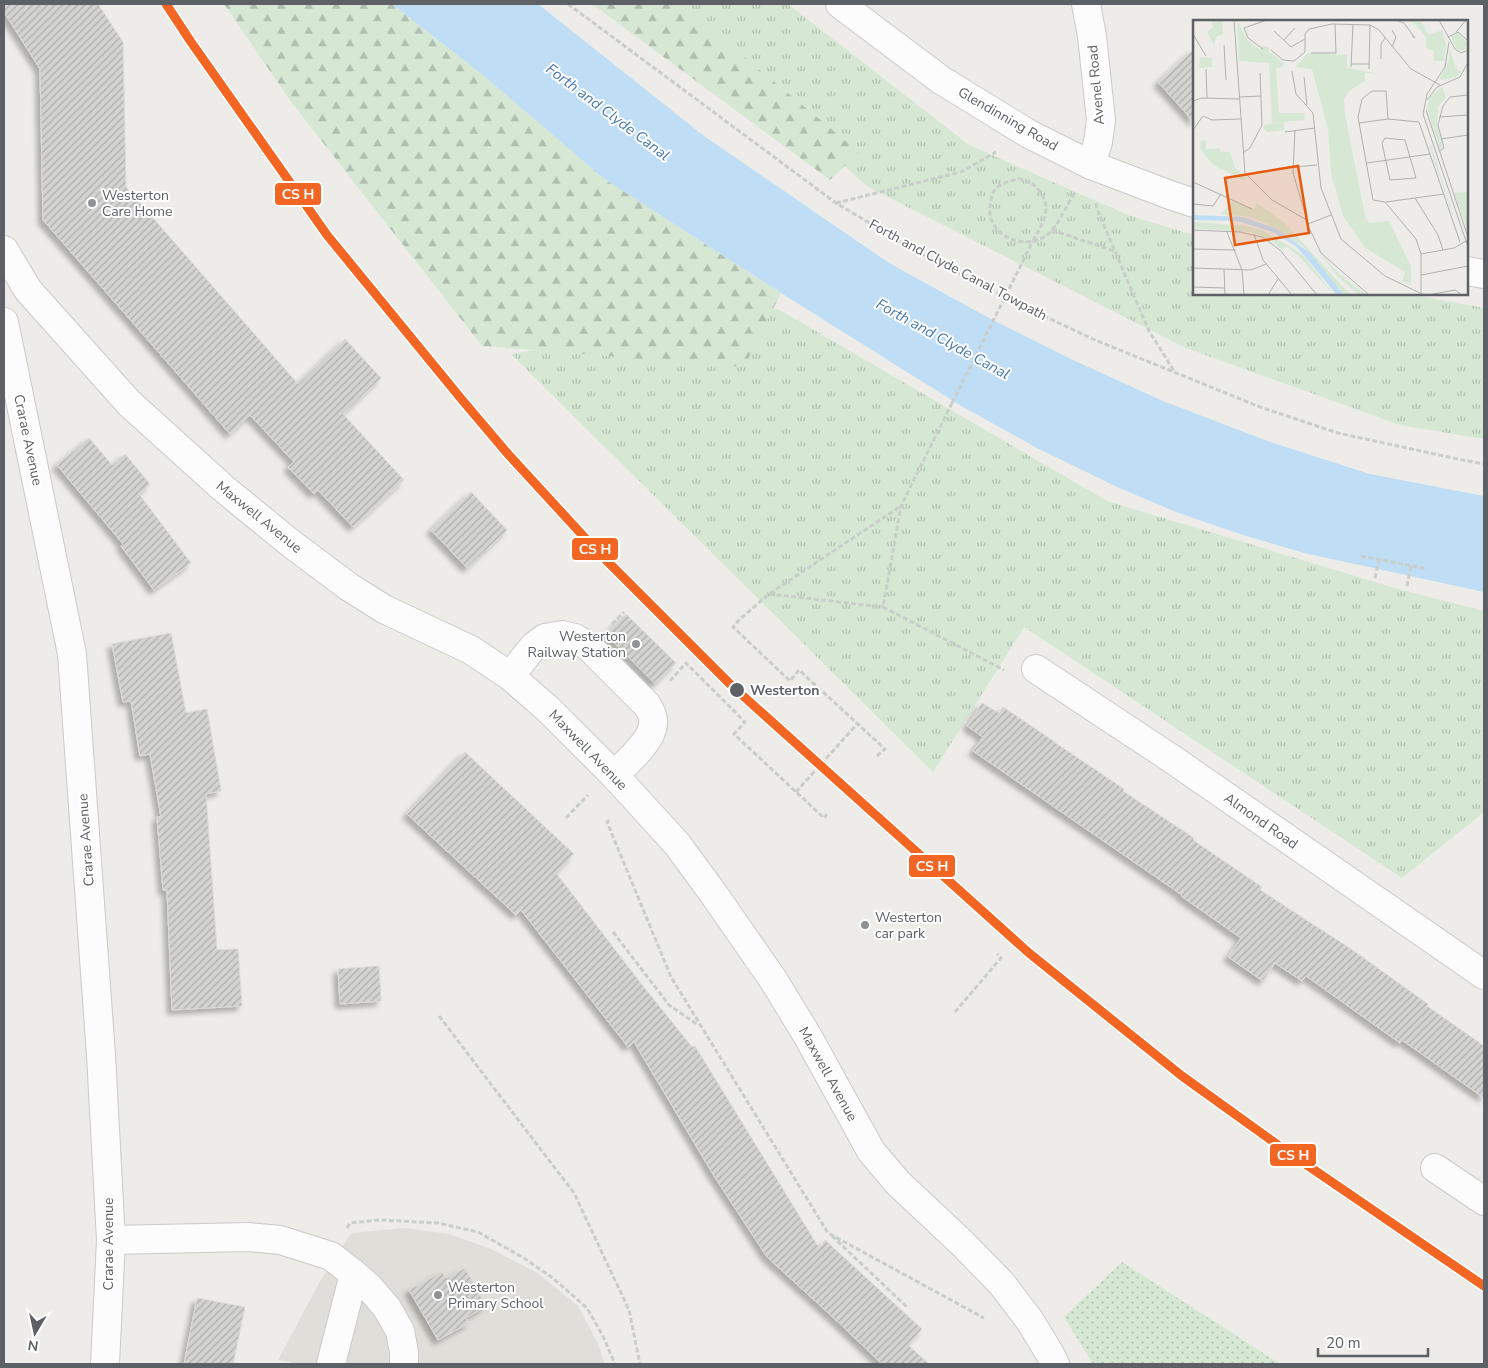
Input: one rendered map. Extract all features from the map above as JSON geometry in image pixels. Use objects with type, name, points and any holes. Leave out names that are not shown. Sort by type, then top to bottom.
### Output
[{"type":"street","name":"Glendinning Road","points":[[840,4],[941,80],[1029,134],[1091,165],[1193,203]]},
{"type":"street","name":"Avenel Road","points":[[1086,4],[1092,36],[1101,120],[1098,142],[1091,165]]},
{"type":"street","name":"Maxwell Avenue","points":[[4,250],[28,290],[129,403],[223,488],[349,588],[384,608],[471,650],[510,676],[549,710],[622,784],[677,844],[714,893],[807,1035],[871,1150],[898,1184],[963,1244],[1002,1284],[1030,1321],[1055,1364]]},
{"type":"street","points":[[1468,271],[1484,274]]},
{"type":"street","name":"Crarae Avenue","points":[[4,322],[72,654],[101,1045],[111,1240],[105,1364]]},
{"type":"street","points":[[510,676],[534,646],[545,638],[562,636],[575,638],[589,647],[647,705],[652,714],[654,723],[650,737],[622,784]]},
{"type":"street","name":"Almond Road","points":[[1036,669],[1172,759],[1484,974]]},
{"type":"street","points":[[1435,1168],[1484,1201]]},
{"type":"street","points":[[111,1240],[248,1236],[280,1240],[330,1256],[369,1287],[387,1308],[400,1331],[404,1364]]},
{"type":"street","points":[[331,1364],[354,1274]]},
{"type":"path","name":"Forth and Clyde Canal Towpath","points":[[568,4],[836,203],[911,248],[1010,300],[1095,340],[1260,407],[1338,433],[1484,464]]},
{"type":"path","points":[[836,203],[961,172],[1029,134]]},
{"type":"path","points":[[883,607],[901,506],[904,499],[1025,258],[1029,249],[1033,241],[1043,223],[1047,208],[1044,197],[1035,185],[1020,178],[1004,183],[994,190],[990,205],[991,222],[1006,237],[1029,243],[1038,240],[1046,236],[1052,230],[1091,165]]},
{"type":"path","points":[[1091,165],[1097,209],[1114,251],[1149,331],[1175,372]]},
{"type":"path","points":[[1052,230],[1114,251]]},
{"type":"path","points":[[877,756],[885,749],[799,670],[790,681],[733,627],[769,594],[901,506]]},
{"type":"path","points":[[1360,556],[1428,569]]},
{"type":"path","points":[[1375,578],[1379,559]]},
{"type":"path","points":[[1407,586],[1411,565]]},
{"type":"path","points":[[769,594],[883,607],[1013,675],[1036,669]]},
{"type":"path","points":[[647,705],[686,663],[745,722],[734,734],[824,818],[827,814]]},
{"type":"path","points":[[796,792],[858,723]]},
{"type":"path","points":[[622,784],[607,822],[671,977],[828,1233],[907,1307]]},
{"type":"path","points":[[566,818],[580,804]]},
{"type":"path","points":[[613,932],[669,1005],[701,1027]]},
{"type":"path","points":[[954,1012],[1001,958],[997,954]]},
{"type":"path","points":[[440,1016],[574,1193],[629,1310],[640,1364]]},
{"type":"path","points":[[350,1223],[380,1220],[438,1223],[478,1232],[524,1258],[554,1279],[587,1308],[603,1336],[615,1364]]},
{"type":"path","points":[[828,1233],[990,1322]]},
{"type":"shaded area","name":"Westerton Primary School","points":[[405,1228],[449,1234],[491,1249],[539,1274],[578,1306],[598,1344],[605,1364],[291,1364],[291,1362],[278,1360],[319,1283],[351,1233]]},
{"type":"green space","points":[[224,4],[392,4],[484,76],[603,178],[781,293],[744,367],[482,346],[292,103]]},
{"type":"green space","points":[[592,4],[680,4],[859,152],[830,180]]},
{"type":"green space","points":[[663,4],[788,4],[969,145],[1128,215],[1193,235],[1193,295],[1414,295],[1484,308],[1484,439],[1400,425],[1186,348],[868,187]]},
{"type":"green space","points":[[778,309],[1107,501],[1395,588],[1484,611],[1484,812],[1402,878],[1024,627],[933,772],[511,354]]},
{"type":"green space","points":[[1122,1262],[1280,1364],[1093,1364],[1064,1317]]},
{"type":"water","name":"Forth and Clyde Canal","points":[[392,4],[538,4],[704,136],[889,263],[989,318],[1071,359],[1163,401],[1270,442],[1370,474],[1484,496],[1484,592],[1304,553],[1243,535],[1176,512],[1117,487],[1037,448],[958,404],[603,178],[484,76]]},
{"type":"building","name":"Westerton Care Home","points":[[4,4],[98,4],[123,42],[126,187],[298,384],[345,339],[381,378],[343,414],[404,480],[353,527],[318,490],[314,494],[288,467],[294,462],[250,415],[230,434],[43,220],[40,69],[4,12]]},
{"type":"building","points":[[1193,50],[1193,121],[1158,82]]},
{"type":"building","points":[[89,438],[112,465],[125,454],[150,484],[139,494],[191,563],[154,590],[121,546],[123,544],[57,465]]},
{"type":"building","points":[[471,492],[507,530],[467,568],[431,530]]},
{"type":"building","name":"Westerton Railway Station","points":[[626,614],[676,663],[655,684],[605,634]]},
{"type":"building","points":[[171,633],[186,713],[207,709],[221,791],[206,794],[217,950],[238,949],[242,1006],[172,1010],[167,890],[163,890],[157,817],[161,817],[150,754],[140,756],[131,701],[123,702],[112,644]]},
{"type":"building","points":[[982,703],[999,713],[1003,707],[1124,789],[1123,791],[1194,838],[1193,840],[1262,887],[1260,890],[1351,949],[1484,1046],[1484,1098],[1402,1040],[1400,1043],[1306,976],[1302,981],[1275,963],[1263,981],[1228,957],[1241,938],[1182,895],[973,751],[983,737],[967,726]]},
{"type":"building","points":[[465,752],[574,854],[556,873],[692,1047],[695,1046],[819,1248],[825,1240],[922,1329],[908,1345],[929,1364],[882,1364],[767,1257],[714,1176],[634,1042],[628,1047],[521,910],[516,915],[407,814]]},
{"type":"building","points":[[379,966],[381,1001],[340,1004],[338,969]]},
{"type":"building","points":[[465,1268],[486,1306],[466,1318],[469,1323],[438,1340],[409,1290],[442,1272],[446,1278]]},
{"type":"building","points":[[197,1298],[245,1307],[233,1364],[184,1364]]},
{"type":"transit line","points":[[166,4],[327,235],[463,401],[508,454],[597,551],[731,685],[1029,953],[1182,1076],[1282,1148],[1484,1286]]},
{"type":"place","name":"Westerton Care Home","points":[[92,203]]},
{"type":"place","name":"Westerton Railway Station","points":[[636,644]]},
{"type":"place","name":"Westerton","points":[[737,690]]},
{"type":"place","name":"Westerton car park","points":[[865,925]]},
{"type":"place","name":"Westerton Primary School","points":[[438,1295]]}]
